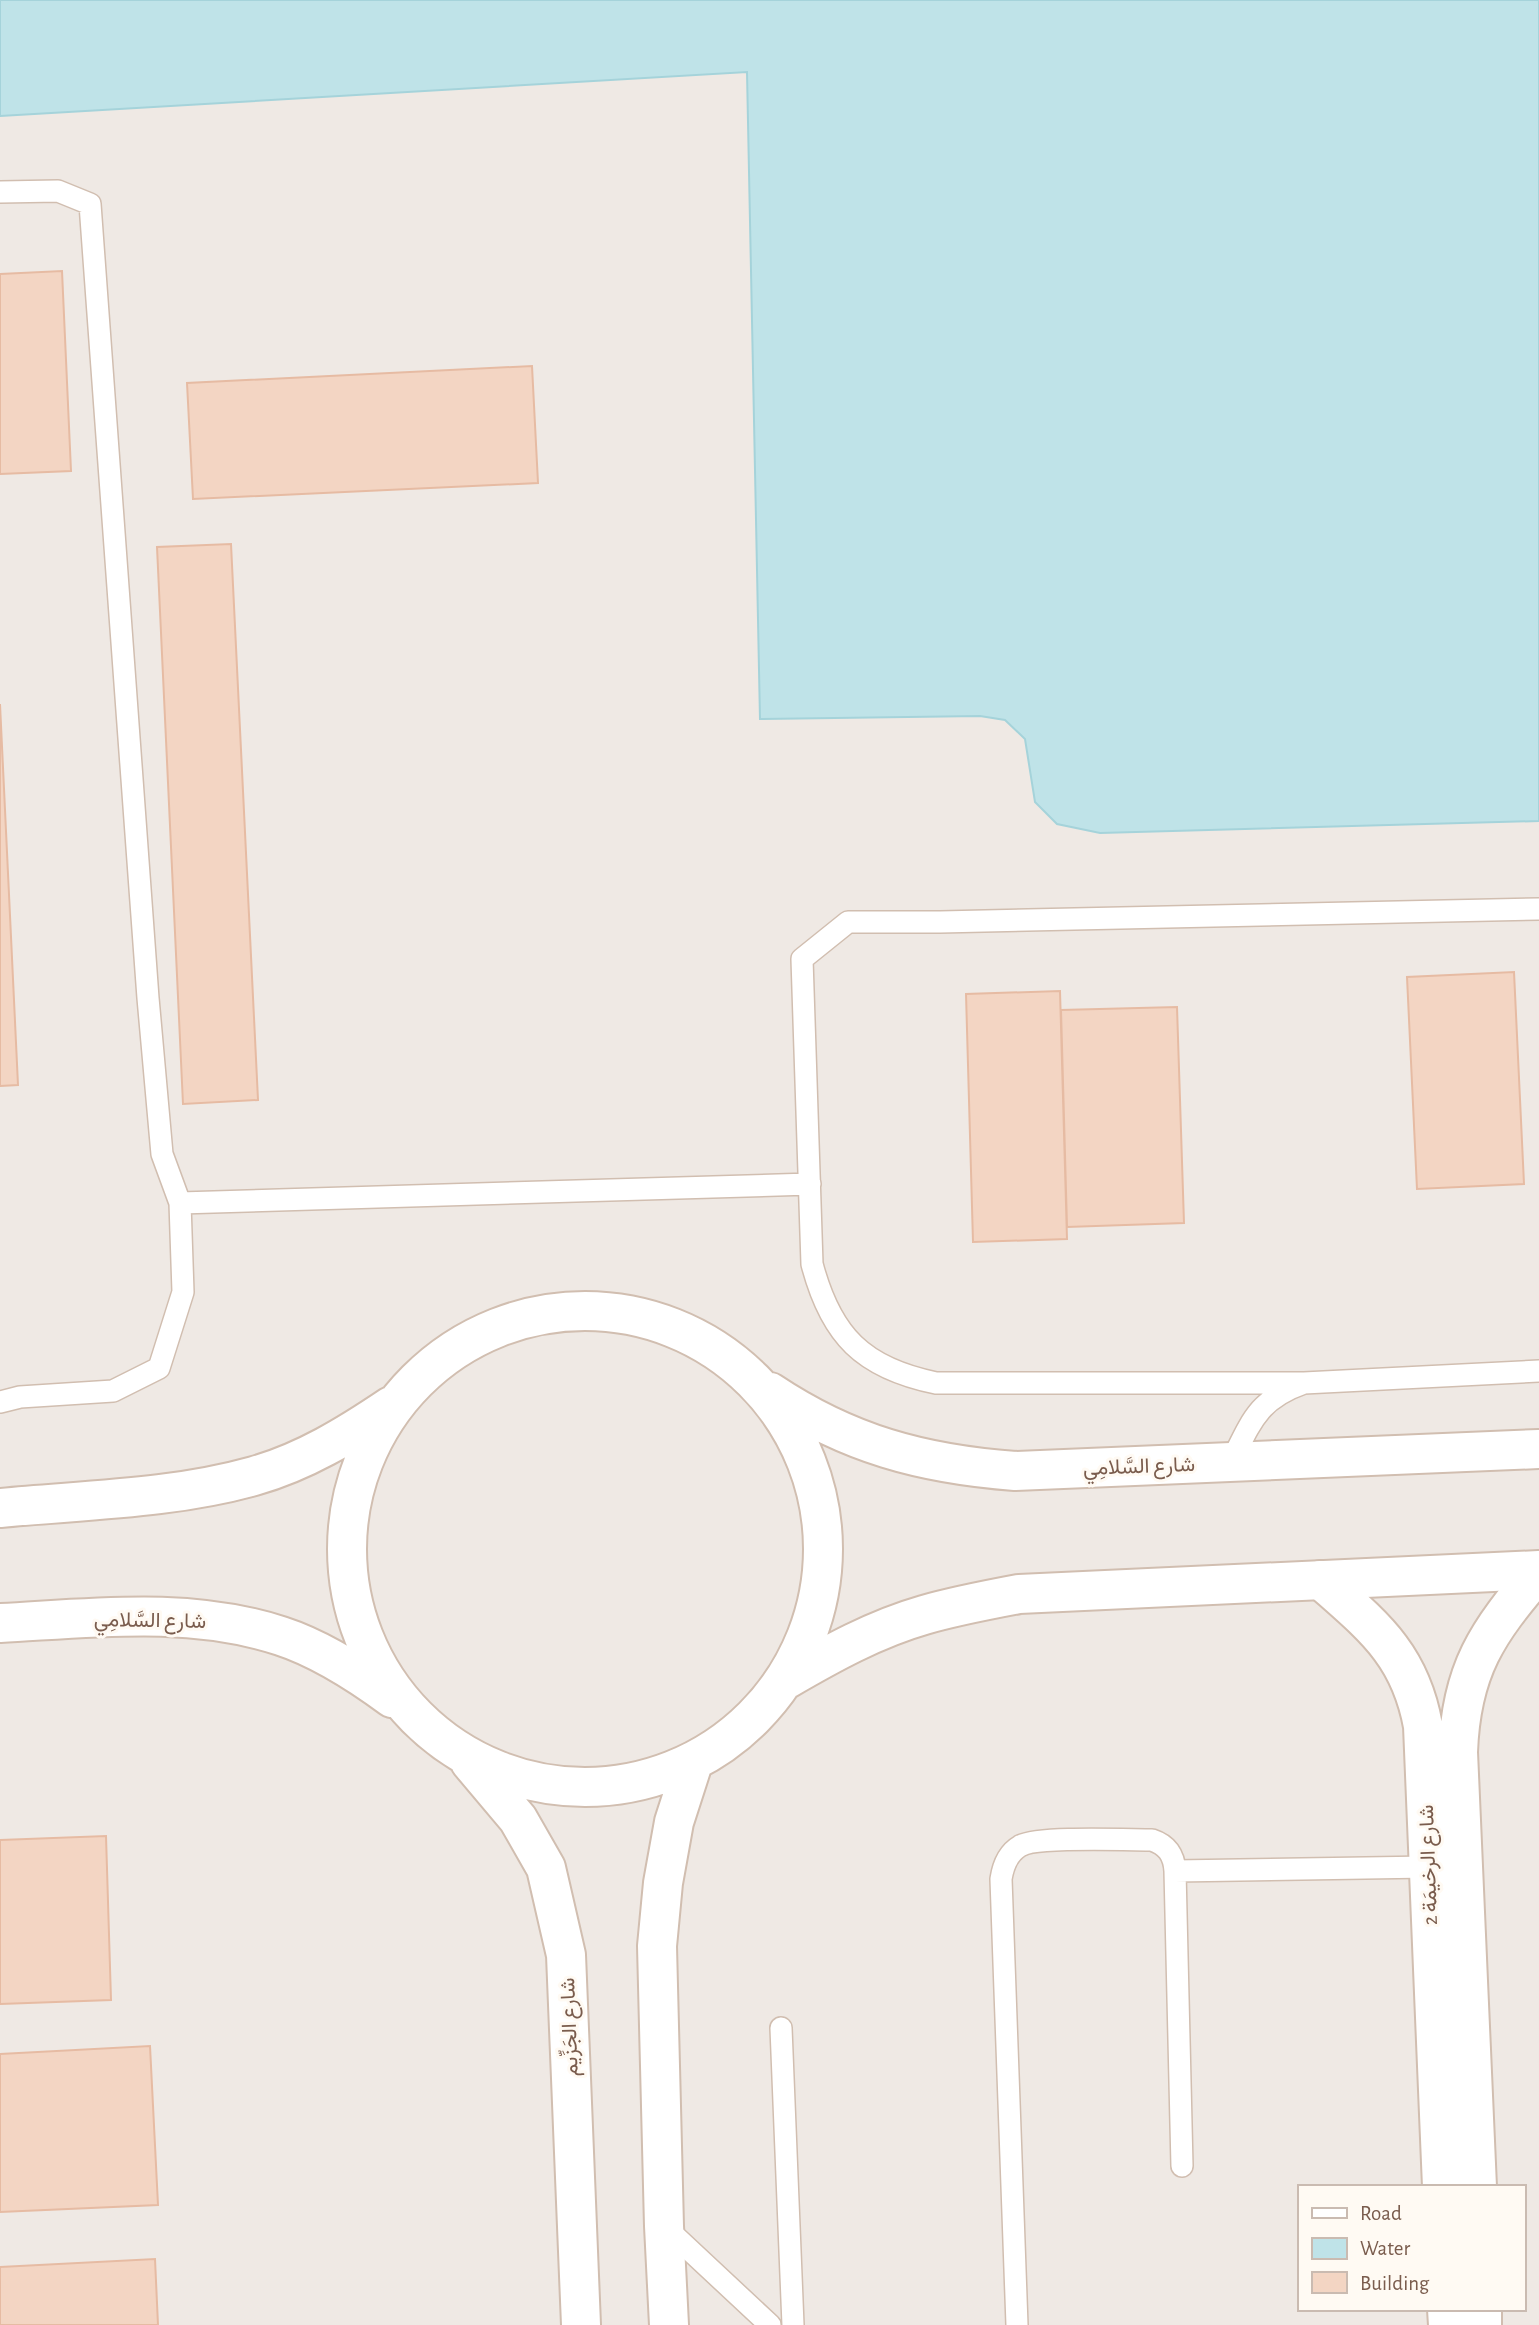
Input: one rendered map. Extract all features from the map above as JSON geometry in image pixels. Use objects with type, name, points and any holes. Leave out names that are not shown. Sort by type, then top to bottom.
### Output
[{"type":"street","points":[[0,1508],[205,1488],[256,1476],[304,1458],[350,1434],[393,1405],[425,1373],[462,1345],[503,1326],[548,1314],[593,1311],[639,1317],[682,1331],[723,1353],[758,1384],[804,1449],[825,1526],[819,1606],[787,1679],[746,1727],[693,1763],[633,1784],[569,1788],[507,1776],[466,1758],[405,1707],[362,1638],[346,1558],[356,1478],[393,1405]]},
{"type":"street","name":"شارع السَّلامِي","points":[[758,1384],[834,1429],[877,1446],[922,1459],[969,1468],[1015,1471],[1539,1450]]},
{"type":"street","points":[[787,1679],[830,1654],[922,1615],[1019,1594],[1539,1571]]},
{"type":"street","name":"شارع الرخيمَة 2","points":[[1476,2185],[1458,1752],[1459,1721],[1465,1690],[1475,1661],[1490,1633],[1539,1571]]},
{"type":"street","name":"شارع الرخيمَة 2","points":[[1321,1580],[1366,1619],[1398,1657],[1414,1690],[1423,1726],[1442,2185]]},
{"type":"street","name":"شارع السَّلامِي","points":[[0,1623],[148,1616],[238,1624],[282,1636],[324,1654],[363,1677],[405,1707]]},
{"type":"street","name":"شارع الجَزِّيم","points":[[466,1758],[518,1819],[546,1868],[566,1955],[581,2325]]},
{"type":"street","points":[[669,2325],[657,1946],[663,1884],[674,1822],[693,1763]]},
{"type":"street","points":[[1436,2053],[1444,2065],[1452,2089],[1457,2185]]},
{"type":"lane","points":[[0,192],[58,191],[90,204],[155,1076],[163,1154],[180,1203],[183,1292],[159,1368],[113,1391],[20,1397],[0,1402]]},
{"type":"lane","points":[[1539,909],[848,922],[802,959],[813,1264],[820,1294],[834,1321],[853,1345],[877,1364],[906,1377],[936,1384],[1304,1383],[1539,1371]]},
{"type":"lane","points":[[180,1203],[810,1184]]},
{"type":"lane","points":[[1231,1462],[1251,1422],[1261,1409],[1274,1397],[1304,1383]]},
{"type":"lane","points":[[1017,2325],[1001,1879],[1012,1852],[1029,1842],[1152,1840],[1167,1848],[1172,1855],[1175,1871],[1182,2166]]},
{"type":"lane","points":[[1175,1871],[1429,1867]]},
{"type":"lane","points":[[780,2028],[793,2325]]},
{"type":"lane","points":[[664,2226],[770,2325]]},
{"type":"shaded area","points":[[747,72],[760,719],[980,716],[1005,720],[1025,739],[1035,802],[1100,833],[1539,821],[1539,2325],[0,2325],[0,116]]},
{"type":"water","points":[[0,0],[1539,0],[1539,821],[1100,833],[1057,824],[1035,802],[1025,739],[1005,720],[980,716],[760,719],[747,72],[0,116]]},
{"type":"building","points":[[62,271],[71,471],[0,474],[0,274]]},
{"type":"building","points":[[532,366],[538,483],[193,499],[187,383]]},
{"type":"building","points":[[231,544],[258,1100],[183,1104],[157,547]]},
{"type":"building","points":[[0,704],[18,1085],[0,1086]]},
{"type":"building","points":[[1514,972],[1524,1184],[1417,1189],[1407,977]]},
{"type":"building","points":[[1060,991],[1067,1239],[973,1242],[966,994]]},
{"type":"building","points":[[1177,1007],[1184,1223],[1067,1227],[1061,1010]]},
{"type":"building","points":[[106,1836],[111,2000],[0,2004],[0,1840]]},
{"type":"building","points":[[150,2046],[158,2205],[0,2212],[0,2054]]},
{"type":"building","points":[[155,2259],[158,2325],[0,2325],[0,2267]]}]
